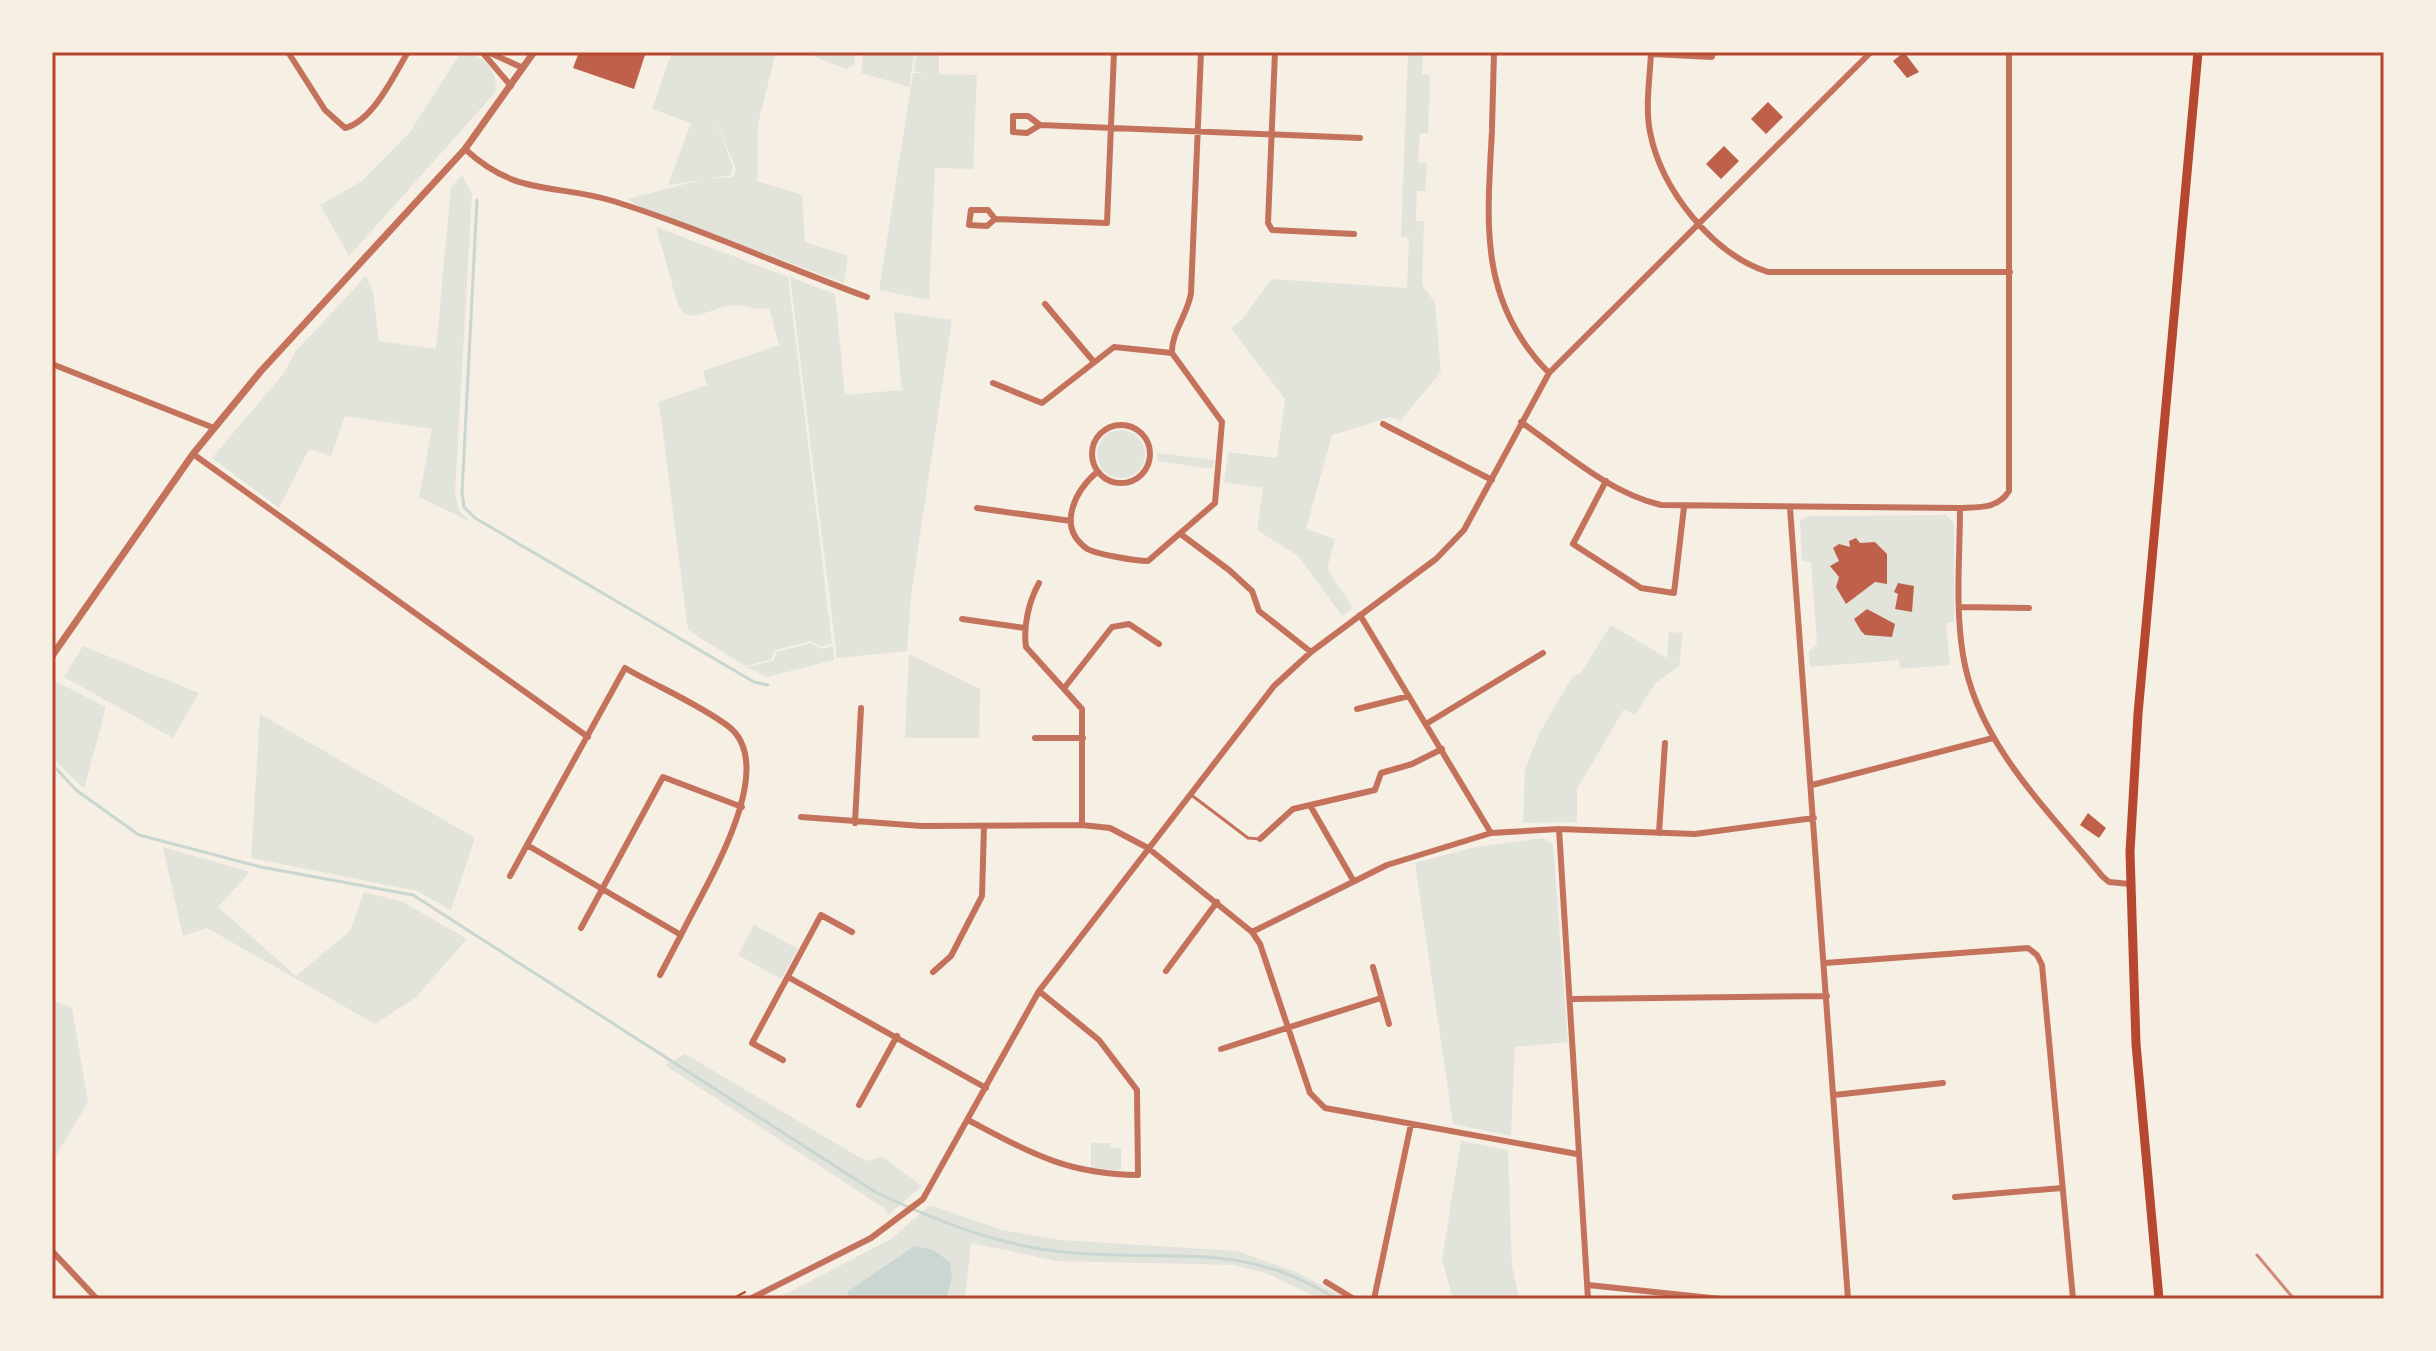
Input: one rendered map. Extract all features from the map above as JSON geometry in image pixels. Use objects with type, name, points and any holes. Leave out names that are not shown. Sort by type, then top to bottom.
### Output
[{"type":"main road","points":[[2159,1299],[2136,1044],[2130,884],[2138,714],[2198,52]]},
{"type":"street","points":[[288,52],[325,110],[345,128],[356,125],[408,52]]},
{"type":"street","points":[[482,52],[511,86]]},
{"type":"street","points":[[488,52],[523,68]]},
{"type":"street","points":[[52,656],[193,454],[308,318],[465,149],[534,52]]},
{"type":"street","points":[[995,219],[1107,223],[1114,52]]},
{"type":"street","points":[[1097,472],[1076,495],[1071,521],[1086,548],[1137,561],[1155,558],[1215,503],[1224,430],[1172,353],[1173,342],[1189,309],[1191,293],[1201,52]]},
{"type":"street","points":[[1275,52],[1268,223],[1272,230],[1354,234]]},
{"type":"street","points":[[1494,52],[1487,227],[1492,272],[1515,328],[1549,373]]},
{"type":"street","points":[[1713,52],[1712,57],[1651,53],[1648,110],[1653,145],[1674,188],[1699,223],[1734,256],[1768,272],[2010,272]]},
{"type":"street","points":[[750,1299],[898,1221],[923,1199],[1039,991],[1274,686],[1311,652],[1449,547],[1479,507],[1549,373],[1871,52]]},
{"type":"street","points":[[1521,422],[1606,481],[1646,501],[1684,507],[1960,508],[1996,505],[2009,491],[2009,52]]},
{"type":"street","points":[[1040,125],[1360,138]]},
{"type":"street","points":[[465,149],[494,172],[520,184],[612,201],[867,297]]},
{"type":"street","points":[[1045,304],[1094,362]]},
{"type":"street","points":[[993,383],[1042,403],[1119,346],[1172,353]]},
{"type":"street","points":[[52,364],[214,428]]},
{"type":"street","points":[[1383,424],[1492,480]]},
{"type":"street","points":[[1118,425],[1128,426],[1145,437],[1150,456],[1142,475],[1124,484],[1114,483],[1097,472],[1091,452],[1100,433],[1118,425]]},
{"type":"street","points":[[193,454],[588,737]]},
{"type":"street","points":[[1606,481],[1573,544],[1641,588],[1674,593],[1684,507]]},
{"type":"street","points":[[977,508],[1071,521]]},
{"type":"street","points":[[1790,508],[1848,1299]]},
{"type":"street","points":[[1960,508],[1963,656],[1970,683],[1993,738],[2102,876],[2109,882],[2130,884]]},
{"type":"street","points":[[1182,535],[1229,570],[1252,591],[1259,611],[1311,652]]},
{"type":"street","points":[[1039,583],[1032,595],[1025,628],[1028,651],[1065,687],[1082,709],[1082,825]]},
{"type":"street","points":[[1960,607],[2029,608]]},
{"type":"street","points":[[1360,615],[1491,833]]},
{"type":"street","points":[[962,619],[1025,628]]},
{"type":"street","points":[[1065,687],[1112,627],[1129,624],[1159,644]]},
{"type":"street","points":[[1426,724],[1543,653]]},
{"type":"street","points":[[510,876],[625,668],[729,727],[743,745],[748,772],[742,807],[660,975]]},
{"type":"street","points":[[1357,709],[1409,696]]},
{"type":"street","points":[[855,823],[861,708]]},
{"type":"street","points":[[1035,738],[1083,738]]},
{"type":"street","points":[[1812,785],[1993,738]]},
{"type":"street","points":[[1659,833],[1665,743]]},
{"type":"street","points":[[1260,839],[1293,809],[1375,790],[1381,773],[1412,764],[1442,749]]},
{"type":"street","points":[[581,928],[663,777],[742,807]]},
{"type":"street","points":[[1311,807],[1353,880]]},
{"type":"street","points":[[801,817],[855,823],[1082,825],[1129,834],[1252,932],[1260,944],[1310,1093],[1325,1108],[1577,1154]]},
{"type":"street","points":[[1252,932],[1353,880],[1401,860],[1491,833],[1559,829],[1695,834],[1814,818]]},
{"type":"street","points":[[933,972],[951,956],[982,896],[984,826]]},
{"type":"street","points":[[1559,829],[1572,999],[1577,1154],[1588,1299]]},
{"type":"street","points":[[527,845],[681,935]]},
{"type":"street","points":[[1166,971],[1217,902]]},
{"type":"street","points":[[783,1060],[752,1043],[821,915],[852,932]]},
{"type":"street","points":[[1825,963],[2028,948],[2037,955],[2042,965],[2073,1299]]},
{"type":"street","points":[[1373,967],[1389,1024]]},
{"type":"street","points":[[788,977],[986,1088]]},
{"type":"street","points":[[968,1120],[1065,1167],[1103,1174],[1138,1175],[1137,1090],[1099,1040],[1039,991]]},
{"type":"street","points":[[1572,999],[1827,996]]},
{"type":"street","points":[[1221,1049],[1381,998]]},
{"type":"street","points":[[859,1105],[897,1036]]},
{"type":"street","points":[[1834,1095],[1943,1083]]},
{"type":"street","points":[[1374,1299],[1411,1124]]},
{"type":"street","points":[[1955,1197],[2062,1188]]},
{"type":"street","points":[[52,1251],[97,1299]]},
{"type":"street","points":[[1326,1282],[1354,1299]]},
{"type":"street","points":[[1588,1285],[1721,1299]]},
{"type":"lane","points":[[1190,794],[1248,838],[1260,839]]},
{"type":"shaded area","points":[[461,52],[483,60],[493,72],[494,94],[349,256],[320,205],[362,181],[410,132]]},
{"type":"shaded area","points":[[672,52],[713,52],[713,56],[715,52],[776,52],[758,124],[757,181],[802,195],[805,242],[848,256],[844,283],[640,207],[628,199],[701,180],[668,185],[691,123],[652,109]],"holes":[[[715,119],[736,169],[733,177],[707,179],[731,175],[733,167]]]},
{"type":"shaded area","points":[[803,52],[856,52],[854,65],[846,69]]},
{"type":"shaded area","points":[[864,52],[915,52],[909,87],[861,73]]},
{"type":"shaded area","points":[[917,52],[939,52],[939,74],[977,75],[973,169],[935,168],[929,300],[879,290],[913,73],[925,73],[914,71]]},
{"type":"shaded area","points":[[1408,52],[1423,52],[1422,74],[1430,75],[1428,133],[1420,133],[1418,162],[1427,163],[1425,191],[1417,191],[1416,221],[1424,221],[1422,285],[1435,303],[1441,372],[1400,421],[1391,417],[1332,435],[1306,529],[1335,539],[1327,569],[1353,608],[1342,616],[1298,556],[1257,530],[1263,488],[1224,482],[1228,452],[1277,458],[1285,399],[1231,328],[1242,320],[1271,279],[1407,288],[1409,238],[1401,237]]},
{"type":"shaded area","points":[[462,175],[472,194],[455,494],[459,511],[471,522],[419,497],[432,429],[345,416],[331,456],[309,449],[279,508],[212,458],[284,373],[296,351],[366,276],[373,292],[379,341],[436,349],[451,187]]},
{"type":"shaded area","points":[[656,227],[788,277],[832,643],[820,647],[811,641],[775,650],[771,660],[745,666],[688,630],[659,402],[707,385],[703,371],[779,345],[769,308],[731,305],[699,315],[686,315],[678,305]]},
{"type":"shaded area","points":[[790,277],[835,294],[845,395],[902,390],[894,312],[952,320],[911,596],[907,651],[837,658]]},
{"type":"shaded area","points":[[1121,430],[1138,437],[1145,454],[1138,471],[1121,478],[1104,471],[1097,454],[1104,437]]},
{"type":"shaded area","points":[[1157,453],[1214,460],[1213,469],[1157,461]]},
{"type":"shaded area","points":[[1946,515],[1954,523],[1954,622],[1946,623],[1950,665],[1900,669],[1899,660],[1810,667],[1809,651],[1817,644],[1811,562],[1802,561],[1800,520],[1808,516]]},
{"type":"shaded area","points":[[1611,625],[1667,658],[1669,632],[1683,633],[1679,666],[1655,684],[1635,715],[1624,709],[1577,789],[1577,822],[1523,823],[1525,769],[1540,732],[1573,676],[1580,674]]},
{"type":"shaded area","points":[[811,643],[821,649],[833,646],[834,660],[767,677],[747,667],[773,661],[777,652]]},
{"type":"shaded area","points":[[83,646],[199,693],[173,738],[64,677]]},
{"type":"shaded area","points":[[909,654],[980,689],[979,738],[905,738]]},
{"type":"shaded area","points":[[53,680],[106,707],[84,789],[52,757]]},
{"type":"shaded area","points":[[260,714],[475,838],[451,910],[417,891],[251,858]]},
{"type":"shaded area","points":[[1544,838],[1553,845],[1568,1042],[1515,1047],[1511,1136],[1453,1124],[1415,863],[1475,847]]},
{"type":"shaded area","points":[[163,847],[250,872],[218,907],[296,976],[350,931],[364,892],[403,902],[467,939],[415,998],[375,1024],[207,928],[183,936]]},
{"type":"shaded area","points":[[754,925],[798,949],[781,979],[738,955]]},
{"type":"shaded area","points":[[52,1000],[72,1008],[88,1102],[52,1162]]},
{"type":"shaded area","points":[[685,1054],[866,1161],[883,1157],[922,1186],[888,1215],[884,1208],[665,1065]]},
{"type":"shaded area","points":[[1461,1141],[1508,1150],[1512,1266],[1519,1299],[1453,1299],[1442,1259]]},
{"type":"shaded area","points":[[1091,1143],[1110,1143],[1111,1148],[1121,1148],[1121,1170],[1091,1168]]},
{"type":"shaded area","points":[[930,1205],[1002,1230],[1061,1240],[1237,1251],[1296,1272],[1348,1299],[1320,1299],[1268,1274],[1234,1265],[1057,1261],[971,1243],[965,1299],[946,1299],[952,1278],[914,1246],[847,1292],[849,1299],[778,1298],[891,1239]]},
{"type":"shaded area","points":[[914,1246],[933,1250],[950,1262],[952,1278],[946,1299],[849,1299],[847,1292]]},
{"type":"building","points":[[579,52],[636,52],[645,55],[634,89],[573,68]]},
{"type":"building","points":[[1904,52],[1919,72],[1907,78],[1893,61]]},
{"type":"building","points":[[1768,102],[1783,117],[1766,134],[1751,119]]},
{"type":"building","points":[[1724,146],[1739,161],[1721,179],[1706,164]]},
{"type":"building","points":[[1856,538],[1860,543],[1875,542],[1887,554],[1887,584],[1875,582],[1846,604],[1836,587],[1839,577],[1830,566],[1839,561],[1833,548],[1839,544],[1850,547],[1849,541]]},
{"type":"building","points":[[1898,583],[1914,586],[1912,612],[1895,609],[1898,594],[1894,592]]},
{"type":"building","points":[[1867,609],[1895,624],[1892,637],[1865,635],[1861,631],[1854,619]]},
{"type":"building","points":[[2088,813],[2106,828],[2099,838],[2080,825]]},
{"type":"waterway","points":[[477,200],[462,493],[464,507],[475,518],[754,682],[768,685]]},
{"type":"waterway","points":[[52,764],[76,790],[139,835],[261,867],[413,895],[877,1193],[925,1214],[998,1240],[1049,1250],[1240,1261],[1271,1268],[1336,1299]]},
{"type":"railway","points":[[2257,1255],[2294,1299]]}]
